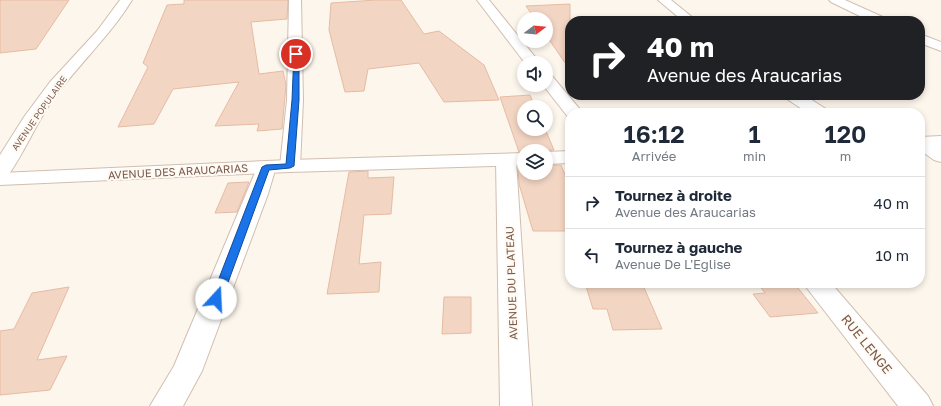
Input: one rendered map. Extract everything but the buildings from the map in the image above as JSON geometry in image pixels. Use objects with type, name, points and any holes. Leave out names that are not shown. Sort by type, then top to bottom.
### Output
[{"type":"street","name":"AVENUE POPULAIRE","points":[[0,172],[21,136],[55,87],[110,25],[126,0]]},
{"type":"street","points":[[166,406],[188,371],[257,194],[278,167],[295,100],[295,0]]},
{"type":"street","points":[[483,0],[527,56]]},
{"type":"street","points":[[664,0],[685,16]]},
{"type":"street","points":[[835,0],[869,16]]},
{"type":"street","points":[[925,40],[941,47]]},
{"type":"street","points":[[553,88],[570,108]]},
{"type":"street","points":[[800,100],[812,108]]},
{"type":"street","points":[[925,143],[941,142]]},
{"type":"street","points":[[925,146],[941,156]]},
{"type":"street","points":[[553,158],[565,158]]},
{"type":"street","name":"AVENUE DES ARAUCARIAS","points":[[0,180],[278,167],[515,160]]},
{"type":"street","name":"AVENUE DU PLATEAU","points":[[515,160],[516,406]]},
{"type":"street","name":"RUE LENGE","points":[[820,288],[917,406]]},
{"type":"route","points":[[216,299],[266,167],[290,166],[295,100],[296,54]]}]
